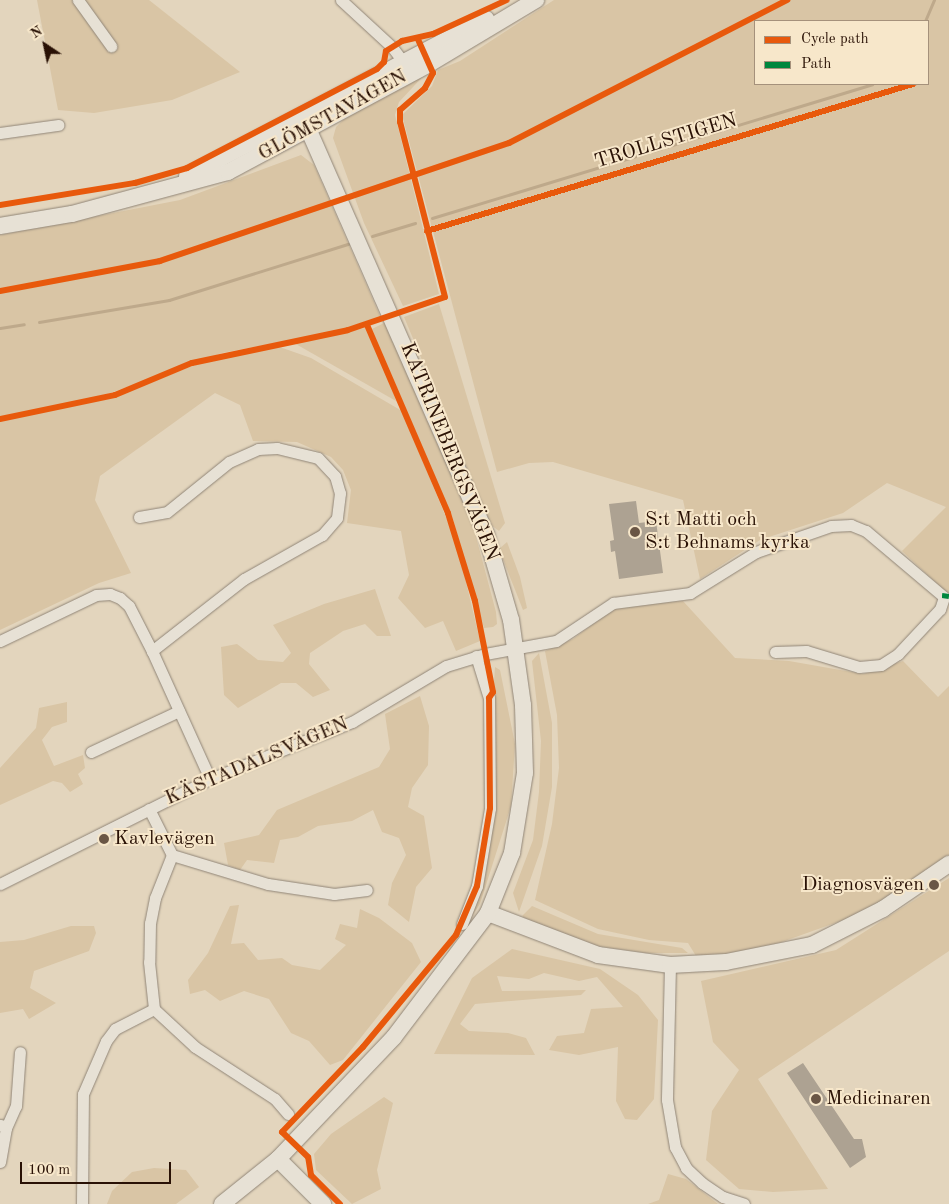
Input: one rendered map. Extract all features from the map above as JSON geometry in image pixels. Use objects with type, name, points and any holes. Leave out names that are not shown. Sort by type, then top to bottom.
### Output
[{"type":"street","points":[[78,0],[111,46]]},
{"type":"street","points":[[341,0],[408,67]]},
{"type":"street","name":"GLÖMSTAVÄGEN","points":[[408,67],[524,0]]},
{"type":"street","name":"GLÖMSTAVÄGEN","points":[[0,226],[117,203],[228,158],[306,123],[536,0]]},
{"type":"street","name":"KATRINEBERGSVÄGEN","points":[[222,1204],[278,1159],[394,1036],[488,913],[512,854],[525,773],[523,705],[516,649],[486,534],[306,123]]},
{"type":"street","points":[[0,133],[58,125]]},
{"type":"street","points":[[139,517],[167,512],[229,462],[258,449],[277,448],[318,458],[335,476],[340,493],[336,518],[322,535],[244,579],[152,651]]},
{"type":"street","name":"KÄSTADALSVÄGEN","points":[[0,884],[210,779],[345,725],[431,673],[476,656],[562,639],[613,603],[690,593],[756,552],[831,526],[851,525],[872,536],[942,595],[940,609],[898,654],[882,665],[858,667],[806,651],[775,652]]},
{"type":"street","points":[[0,641],[70,606],[110,594],[129,606],[152,651],[210,779]]},
{"type":"street","points":[[462,924],[479,879],[490,808],[489,698],[476,656]]},
{"type":"street","points":[[91,752],[179,711]]},
{"type":"street","points":[[149,809],[172,855],[268,884],[334,894],[367,890]]},
{"type":"street","points":[[172,855],[155,898],[150,924],[149,962],[154,1009],[195,1047],[274,1099],[288,1114]]},
{"type":"street","points":[[488,913],[598,955],[670,965],[726,962],[812,945],[883,909],[949,864]]},
{"type":"street","points":[[670,965],[667,1100],[675,1147],[686,1168],[702,1183],[723,1197],[744,1204]]},
{"type":"street","points":[[82,1204],[82,1094],[106,1040],[115,1029],[154,1009]]},
{"type":"street","points":[[0,1162],[3,1126],[17,1100],[20,1052]]},
{"type":"street","points":[[278,1159],[323,1204]]},
{"type":"shaded area","points":[[37,0],[149,0],[240,72],[172,100],[94,113],[58,110]]},
{"type":"shaded area","points":[[554,0],[949,0],[949,595],[902,551],[946,507],[887,483],[843,513],[760,540],[700,579],[683,500],[553,462],[529,463],[497,472],[402,115],[432,86],[438,70],[460,61]]},
{"type":"shaded area","points":[[427,72],[399,102],[395,115],[439,294],[403,306],[364,223],[333,138],[336,127],[347,116]]},
{"type":"shaded area","points":[[301,155],[314,165],[380,316],[339,331],[222,353],[99,397],[0,417],[0,235],[180,200]]},
{"type":"shaded area","points":[[439,304],[505,523],[499,531],[491,525],[404,317]]},
{"type":"shaded area","points":[[386,322],[474,529],[496,612],[497,624],[493,627],[484,628],[453,519],[372,329]]},
{"type":"shaded area","points":[[365,328],[390,383],[396,401],[294,343]]},
{"type":"shaded area","points":[[274,345],[311,358],[402,411],[457,544],[480,641],[456,651],[443,621],[425,628],[398,598],[409,575],[401,531],[347,523],[351,490],[343,470],[331,457],[297,442],[253,441],[240,405],[215,393],[100,476],[95,500],[131,573],[99,583],[0,630],[0,421],[113,398],[197,364]]},
{"type":"shaded area","points":[[507,542],[520,577],[527,608],[523,610],[499,549]]},
{"type":"shaded area","points":[[375,589],[391,636],[377,636],[365,624],[343,631],[310,653],[309,664],[330,690],[313,697],[296,683],[281,683],[238,708],[224,695],[221,647],[237,644],[258,660],[283,662],[291,653],[273,625],[324,604]]},
{"type":"shaded area","points":[[683,601],[735,658],[789,661],[863,674],[903,661],[938,697],[949,686],[949,855],[888,897],[849,918],[779,943],[730,954],[696,956],[688,943],[649,940],[598,929],[535,900],[552,824],[559,768],[557,715],[545,651],[573,639],[610,611],[629,605]]},
{"type":"shaded area","points":[[539,653],[552,723],[552,787],[542,846],[519,912],[513,893],[533,840],[539,792],[541,741],[532,661]]},
{"type":"shaded area","points":[[495,667],[500,670],[515,744],[511,806],[480,904],[446,955],[480,892]]},
{"type":"shaded area","points":[[420,696],[429,726],[428,765],[412,788],[408,807],[424,816],[432,868],[416,887],[409,922],[388,905],[392,883],[406,855],[399,838],[382,832],[373,810],[352,821],[318,826],[298,837],[280,840],[274,863],[247,860],[240,870],[228,865],[224,843],[259,835],[277,810],[379,767],[390,749],[385,714]]},
{"type":"shaded area","points":[[67,702],[67,722],[52,727],[42,740],[54,766],[83,755],[85,768],[78,774],[83,784],[70,792],[62,783],[53,781],[0,805],[0,768],[36,728],[39,708]]},
{"type":"shaded area","points":[[949,878],[949,951],[758,1079],[828,1189],[773,1192],[739,1189],[706,1160],[712,1111],[739,1070],[713,1042],[701,981],[836,950]]},
{"type":"shaded area","points":[[239,905],[231,944],[244,943],[258,960],[282,958],[292,965],[320,970],[346,945],[335,939],[340,924],[357,928],[360,909],[379,918],[412,943],[421,962],[343,1060],[330,1065],[309,1041],[291,1033],[269,999],[244,991],[220,1001],[205,990],[190,994],[188,980],[208,953],[230,906]]},
{"type":"shaded area","points":[[532,906],[598,934],[682,948],[688,953],[646,953],[589,945],[527,920],[522,916]]},
{"type":"shaded area","points":[[71,926],[94,926],[96,933],[89,951],[34,971],[30,988],[56,1003],[29,1019],[23,1009],[0,1013],[0,942],[24,940]]},
{"type":"shaded area","points":[[512,949],[600,969],[638,995],[658,1020],[654,1099],[637,1120],[625,1119],[616,1101],[618,1047],[579,1055],[549,1050],[557,1036],[584,1033],[591,1009],[623,1007],[597,977],[579,981],[544,973],[529,979],[497,976],[502,991],[586,990],[581,995],[475,1004],[460,1024],[469,1031],[508,1033],[526,1038],[535,1055],[434,1054],[472,978]]},
{"type":"shaded area","points":[[384,1097],[393,1103],[377,1170],[381,1189],[352,1204],[316,1170],[314,1154],[331,1134]]},
{"type":"shaded area","points":[[154,1168],[186,1170],[199,1187],[176,1204],[107,1204],[112,1191],[132,1172]]},
{"type":"shaded area","points":[[668,1174],[686,1179],[718,1204],[648,1204],[659,1200]]},
{"type":"building","name":"S:t Matti och S:t Behnams kyrka","points":[[636,501],[639,523],[656,521],[663,573],[619,579],[615,551],[611,552],[610,541],[614,540],[609,504]]},
{"type":"building","name":"Medicinaren","points":[[803,1063],[854,1139],[862,1139],[866,1157],[850,1168],[787,1073]]},
{"type":"waterway","points":[[925,20],[934,0]]},
{"type":"waterway","points":[[432,218],[869,85]]},
{"type":"waterway","points":[[372,236],[415,223]]},
{"type":"waterway","points":[[39,322],[169,300],[348,244]]},
{"type":"waterway","points":[[0,328],[24,324]]},
{"type":"marked path","points":[[942,595],[949,596]]},
{"type":"cycle path","points":[[0,205],[135,183],[187,168],[377,69],[384,62],[386,51],[402,41],[433,34],[507,0]]},
{"type":"cycle path","points":[[0,291],[160,261],[509,143],[787,0]]},
{"type":"cycle path","points":[[0,419],[115,395],[192,363],[348,330],[445,297],[400,122],[400,110],[425,88],[433,73],[418,39]]},
{"type":"cycle path","name":"TROLLSTIGEN","points":[[427,231],[910,85]]},
{"type":"cycle path","points":[[340,1204],[311,1175],[308,1157],[282,1132],[363,1047],[456,935],[477,886],[490,808],[489,698],[493,692],[475,601],[448,513],[367,325]]},
{"type":"place","name":"S:t Matti och S:t Behnams kyrka","points":[[635,532]]},
{"type":"place","name":"Kavlevägen","points":[[104,839]]},
{"type":"place","name":"Diagnosvägen","points":[[934,885]]},
{"type":"place","name":"Medicinaren","points":[[816,1099]]}]
